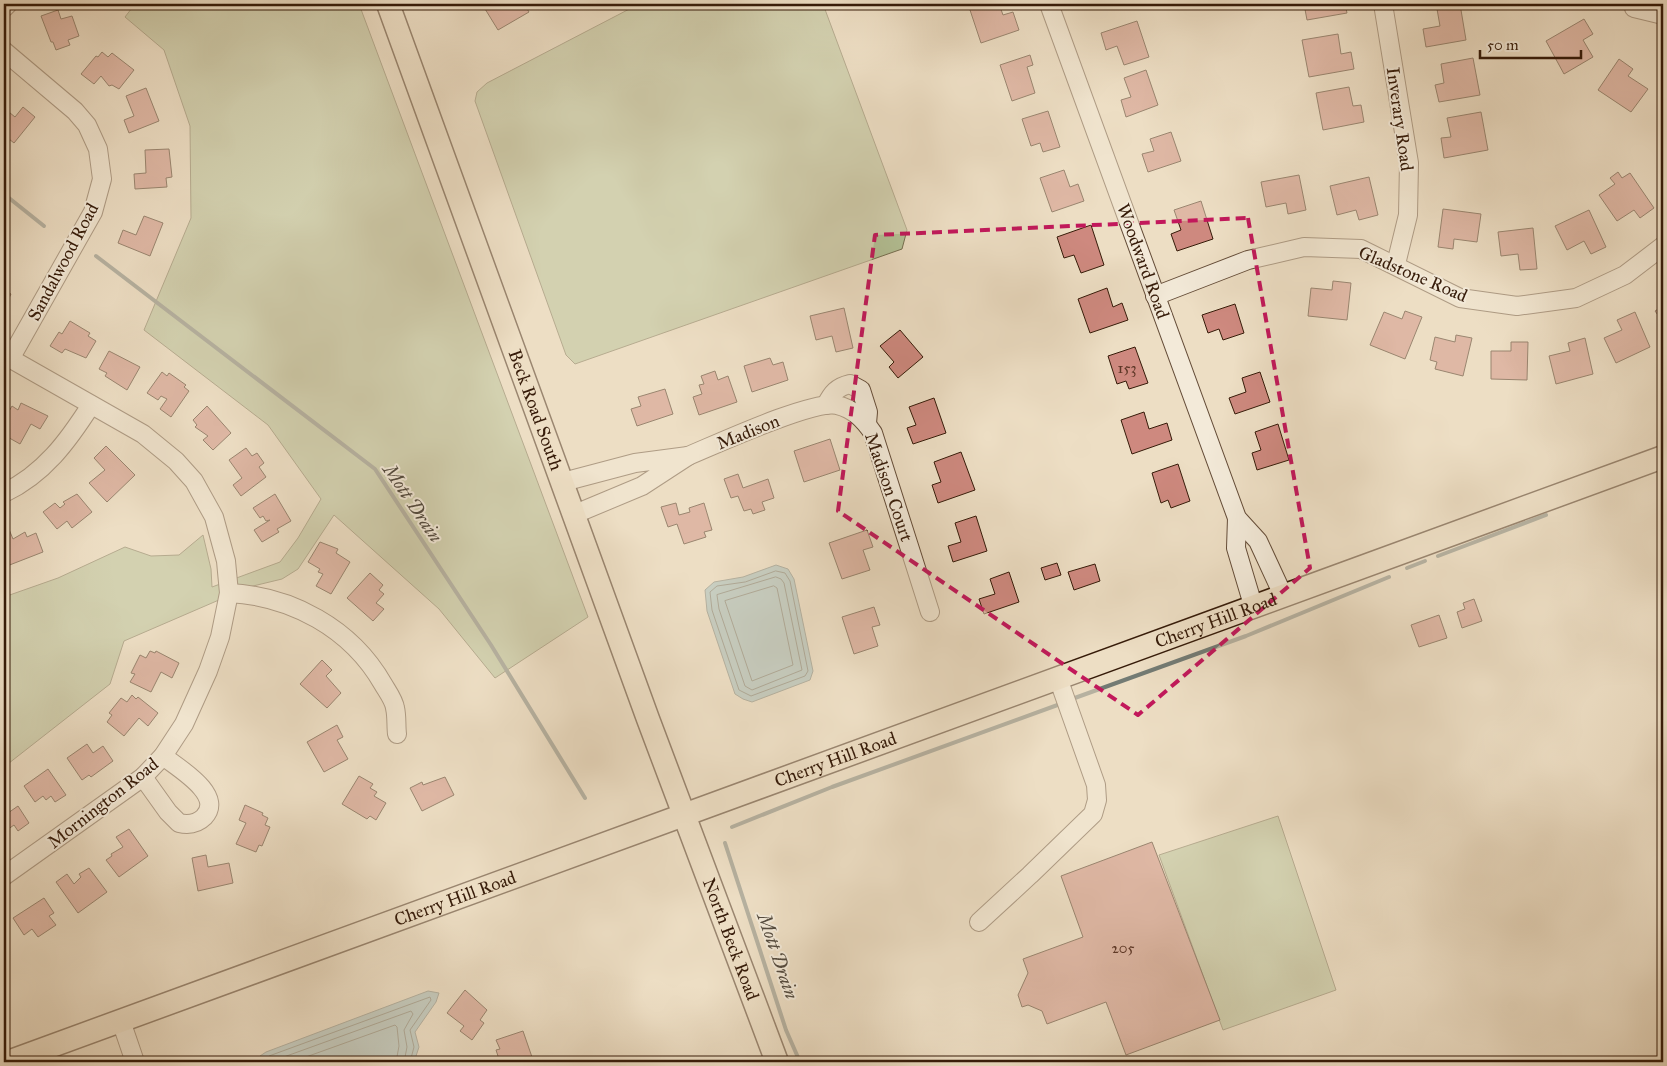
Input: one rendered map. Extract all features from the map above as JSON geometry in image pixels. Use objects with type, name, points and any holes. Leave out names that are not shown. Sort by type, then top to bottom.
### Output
[{"type":"main road","name":"Beck Road South","points":[[388,4],[685,816]]},
{"type":"main road","name":"Cherry Hill Road","points":[[8,1062],[685,816],[1283,594],[1663,457]]},
{"type":"main road","name":"North Beck Road","points":[[685,816],[777,1062]]},
{"type":"street","points":[[4,8],[8,4]]},
{"type":"street","name":"Woodward Road","points":[[1049,4],[1237,518],[1258,541],[1283,594]]},
{"type":"street","name":"Inverary Road","points":[[1383,4],[1409,163],[1408,215],[1396,264]]},
{"type":"street","points":[[1634,8],[1663,15]]},
{"type":"street","name":"Sandalwood Road","points":[[4,51],[75,111],[87,125],[98,149],[102,180],[93,212],[7,357]]},
{"type":"street","name":"Gladstone Road","points":[[1155,296],[1248,260],[1304,247],[1361,249],[1396,264],[1460,298],[1517,306],[1576,298],[1625,275],[1663,246]]},
{"type":"street","name":"Mornington Road","points":[[4,876],[143,777],[163,756],[184,724],[208,671],[220,637],[228,593],[226,560],[219,533],[207,502],[194,481],[176,461],[156,443],[7,357]]},
{"type":"street","points":[[826,405],[833,392],[842,385],[850,384],[861,390],[868,412],[867,423]]},
{"type":"street","points":[[4,493],[35,474],[54,457],[91,405]]},
{"type":"street","name":"Madison Court","points":[[808,408],[826,405],[847,408],[867,423],[873,433],[930,612]]},
{"type":"street","name":"Madison","points":[[575,514],[642,486],[688,456],[808,408]]},
{"type":"street","name":"Madison","points":[[563,482],[635,463],[688,456]]},
{"type":"street","name":"Woodward Road","points":[[1237,518],[1236,548],[1253,605]]},
{"type":"street","points":[[228,593],[250,594],[295,607],[320,619],[342,635],[372,668],[396,707],[397,734]]},
{"type":"street","points":[[979,922],[1030,876],[1093,814],[1097,800],[1096,785],[1058,678]]},
{"type":"street","points":[[143,777],[168,812],[179,823],[194,824],[205,816],[209,805],[207,794],[163,756]]},
{"type":"street","points":[[121,1022],[135,1062]]},
{"type":"highlighted area","points":[[1248,218],[1310,568],[1138,715],[838,511],[875,235]]},
{"type":"green space","points":[[135,4],[359,4],[588,617],[495,678],[439,609],[334,515],[298,569],[282,579],[249,587],[124,641],[110,684],[4,767],[4,597],[58,578],[125,547],[151,556],[179,555],[203,535],[211,569],[212,587],[280,562],[298,538],[321,499],[268,425],[144,330],[191,218],[190,126],[164,50],[125,17]]},
{"type":"green space","points":[[639,4],[823,4],[907,230],[902,249],[575,364],[566,355],[475,101],[477,92],[487,83]]},
{"type":"green space","points":[[1278,816],[1336,990],[1223,1030],[1159,855]]},
{"type":"water","points":[[776,565],[788,569],[794,579],[813,671],[810,680],[752,702],[735,694],[707,611],[705,590],[714,582],[743,577]]},
{"type":"water","points":[[428,991],[439,993],[436,1002],[415,1032],[419,1047],[414,1062],[258,1062],[260,1056],[266,1052]]},
{"type":"building","points":[[482,4],[524,4],[529,12],[498,30]]},
{"type":"building","points":[[968,4],[999,4],[1003,15],[1013,12],[1019,30],[981,43]]},
{"type":"building","points":[[1304,4],[1345,4],[1347,13],[1307,20]]},
{"type":"building","points":[[1460,4],[1466,40],[1426,47],[1423,29],[1440,26],[1437,9]]},
{"type":"building","points":[[58,10],[61,19],[72,16],[79,36],[68,40],[70,45],[56,50],[41,16]]},
{"type":"building","points":[[1584,19],[1593,34],[1583,40],[1593,57],[1564,74],[1546,41]]},
{"type":"building","points":[[1137,21],[1149,57],[1124,65],[1117,46],[1106,50],[1101,33]]},
{"type":"building","points":[[1338,34],[1341,54],[1351,52],[1354,69],[1309,77],[1302,40]]},
{"type":"building","points":[[102,52],[108,57],[112,53],[134,70],[119,89],[112,85],[109,86],[101,76],[94,84],[81,74],[96,56],[98,57]]},
{"type":"building","points":[[1030,55],[1033,65],[1027,67],[1035,93],[1012,101],[1000,65]]},
{"type":"building","points":[[1473,58],[1480,95],[1439,102],[1435,85],[1444,83],[1441,64]]},
{"type":"building","points":[[1619,59],[1633,69],[1628,76],[1648,89],[1631,112],[1598,90]]},
{"type":"building","points":[[1146,70],[1158,105],[1126,117],[1121,100],[1131,97],[1124,78]]},
{"type":"building","points":[[1349,87],[1353,106],[1361,105],[1364,122],[1323,130],[1316,93]]},
{"type":"building","points":[[146,88],[159,121],[129,133],[124,120],[134,116],[126,96]]},
{"type":"building","points":[[23,107],[35,117],[14,143],[4,135],[4,108],[15,117]]},
{"type":"building","points":[[1048,111],[1060,147],[1043,152],[1040,143],[1031,146],[1022,119]]},
{"type":"building","points":[[1481,112],[1488,150],[1444,158],[1441,138],[1451,137],[1447,118]]},
{"type":"building","points":[[1171,132],[1181,161],[1148,172],[1142,154],[1154,151],[1150,139]]},
{"type":"building","points":[[169,149],[172,177],[166,178],[167,187],[135,189],[134,174],[146,173],[145,150]]},
{"type":"building","points":[[1064,170],[1070,187],[1078,184],[1084,201],[1052,212],[1040,178]]},
{"type":"building","points":[[1618,172],[1622,178],[1630,173],[1654,208],[1640,218],[1634,210],[1617,221],[1599,195],[1615,184],[1610,178]]},
{"type":"building","points":[[1299,175],[1306,210],[1288,214],[1286,203],[1266,207],[1261,182]]},
{"type":"building","points":[[1369,177],[1378,215],[1359,220],[1356,210],[1337,215],[1330,186]]},
{"type":"building","points":[[1201,201],[1213,239],[1177,251],[1171,234],[1181,230],[1174,210]]},
{"type":"building","points":[[1443,209],[1481,214],[1477,242],[1454,239],[1453,249],[1438,247]]},
{"type":"building","points":[[1589,210],[1606,247],[1591,254],[1584,241],[1567,250],[1555,226]]},
{"type":"building","points":[[144,216],[163,223],[150,256],[118,243],[123,230],[136,235]]},
{"type":"building","points":[[1091,225],[1104,265],[1081,273],[1074,255],[1064,258],[1057,237]]},
{"type":"building","points":[[1533,228],[1537,269],[1520,270],[1518,254],[1501,256],[1498,232]]},
{"type":"building","points":[[1333,281],[1351,283],[1347,320],[1308,316],[1311,288],[1332,290]]},
{"type":"building","points":[[1107,288],[1113,307],[1122,303],[1128,320],[1090,333],[1078,299]]},
{"type":"building","points":[[4,290],[11,294],[4,308]]},
{"type":"building","points":[[1235,304],[1244,333],[1223,340],[1219,329],[1208,333],[1202,315]]},
{"type":"building","points":[[1663,306],[1663,322],[1655,311]]},
{"type":"building","points":[[844,308],[853,348],[836,352],[832,336],[816,340],[810,316]]},
{"type":"building","points":[[1405,311],[1422,317],[1405,359],[1370,345],[1384,312],[1402,319]]},
{"type":"building","points":[[1635,312],[1650,347],[1616,363],[1604,338],[1622,330],[1617,320]]},
{"type":"building","points":[[70,321],[90,333],[88,336],[96,341],[86,358],[65,349],[62,353],[50,346],[59,332],[62,334]]},
{"type":"building","points":[[900,330],[923,357],[898,378],[889,367],[894,362],[880,346]]},
{"type":"building","points":[[1456,335],[1472,338],[1463,376],[1435,369],[1437,362],[1430,360],[1435,337],[1455,342]]},
{"type":"building","points":[[1585,338],[1593,374],[1556,384],[1549,356],[1570,351],[1568,343]]},
{"type":"building","points":[[1511,342],[1528,342],[1527,380],[1491,379],[1491,351],[1511,351]]},
{"type":"building","points":[[1135,347],[1148,383],[1129,389],[1126,381],[1117,384],[1108,356]]},
{"type":"building","points":[[109,351],[140,367],[127,390],[105,376],[107,373],[99,369]]},
{"type":"building","points":[[770,358],[773,365],[783,362],[788,380],[752,392],[744,366]]},
{"type":"building","points":[[715,371],[718,380],[728,376],[737,402],[699,415],[693,397],[702,394],[699,385],[704,384],[701,376]]},
{"type":"building","points":[[162,372],[167,376],[169,373],[186,385],[184,387],[189,391],[171,417],[160,409],[167,399],[161,396],[158,400],[147,393]]},
{"type":"building","points":[[1260,372],[1270,402],[1235,414],[1229,398],[1246,392],[1242,378]]},
{"type":"building","points":[[665,389],[673,414],[637,426],[631,409],[641,406],[638,397]]},
{"type":"building","points":[[934,398],[946,433],[913,444],[907,428],[916,425],[909,407]]},
{"type":"building","points":[[21,403],[48,416],[40,429],[31,424],[20,444],[4,435],[4,420],[12,406],[18,410]]},
{"type":"building","points":[[207,406],[231,433],[213,450],[203,440],[208,436],[195,427],[197,425],[193,420]]},
{"type":"building","points":[[1144,412],[1149,429],[1167,423],[1172,440],[1132,454],[1121,420]]},
{"type":"building","points":[[1278,424],[1289,460],[1257,470],[1252,453],[1261,450],[1255,432]]},
{"type":"building","points":[[830,439],[840,470],[804,482],[794,451]]},
{"type":"building","points":[[106,446],[135,475],[107,502],[89,483],[105,470],[94,458]]},
{"type":"building","points":[[246,448],[252,456],[257,453],[264,463],[259,467],[266,477],[241,496],[233,485],[242,478],[229,460]]},
{"type":"building","points":[[961,452],[975,490],[938,503],[932,485],[941,482],[934,462]]},
{"type":"building","points":[[1178,464],[1190,501],[1171,508],[1168,500],[1161,503],[1152,473]]},
{"type":"building","points":[[738,474],[743,488],[768,479],[774,498],[762,502],[765,510],[753,514],[751,509],[744,511],[738,496],[731,498],[724,479]]},
{"type":"building","points":[[77,494],[92,512],[72,528],[67,521],[57,529],[43,512],[55,503],[60,508],[65,504],[63,502]]},
{"type":"building","points":[[275,494],[291,521],[277,529],[279,532],[262,542],[254,530],[270,520],[266,521],[263,516],[260,518],[253,508]]},
{"type":"building","points":[[676,503],[679,515],[690,512],[689,508],[704,503],[712,530],[704,532],[706,537],[684,544],[677,524],[668,527],[661,507]]},
{"type":"building","points":[[976,516],[987,551],[953,562],[948,546],[961,542],[955,523]]},
{"type":"building","points":[[8,527],[13,539],[25,532],[27,537],[36,533],[43,552],[7,566],[4,558],[4,528]]},
{"type":"building","points":[[867,530],[873,547],[863,550],[870,570],[842,579],[829,543]]},
{"type":"building","points":[[320,542],[338,549],[336,553],[350,562],[331,594],[316,586],[323,574],[318,572],[320,569],[308,562]]},
{"type":"building","points":[[1057,563],[1061,575],[1045,580],[1041,568]]},
{"type":"building","points":[[1095,564],[1100,581],[1074,590],[1068,572]]},
{"type":"building","points":[[1009,572],[1019,602],[984,614],[979,599],[995,594],[990,579]]},
{"type":"building","points":[[370,573],[383,585],[379,590],[384,594],[376,603],[384,609],[373,621],[347,598]]},
{"type":"building","points":[[1474,599],[1482,621],[1462,628],[1457,612],[1465,609],[1463,603]]},
{"type":"building","points":[[874,607],[880,625],[872,627],[878,646],[854,654],[842,617]]},
{"type":"building","points":[[1439,615],[1447,638],[1419,647],[1411,625]]},
{"type":"building","points":[[150,651],[155,653],[156,651],[179,663],[172,678],[161,672],[151,692],[130,682],[135,674],[131,673],[140,655],[146,658]]},
{"type":"building","points":[[322,660],[332,670],[326,676],[341,693],[327,708],[300,684]]},
{"type":"building","points":[[132,695],[136,699],[138,697],[158,713],[148,726],[139,718],[124,736],[107,722],[112,715],[109,713],[121,698],[127,702]]},
{"type":"building","points":[[337,725],[343,737],[337,740],[348,759],[324,772],[307,742]]},
{"type":"building","points":[[87,744],[93,753],[103,746],[113,761],[91,777],[89,775],[82,780],[67,758]]},
{"type":"building","points":[[48,769],[66,795],[55,802],[51,796],[46,800],[43,796],[35,802],[24,786]]},
{"type":"building","points":[[359,776],[373,784],[370,788],[377,792],[374,796],[386,803],[376,820],[370,816],[367,819],[342,804]]},
{"type":"building","points":[[445,777],[454,795],[422,811],[410,788],[422,782],[423,785]]},
{"type":"building","points":[[245,805],[263,813],[262,815],[268,818],[265,825],[270,827],[262,846],[259,845],[256,852],[236,844],[246,823],[239,820]]},
{"type":"building","points":[[18,806],[29,823],[18,831],[14,825],[4,832],[4,807],[8,813]]},
{"type":"building","points":[[129,829],[148,856],[119,877],[106,860],[112,856],[111,854],[123,847],[116,837]]},
{"type":"building","points":[[1152,842],[1220,1020],[1126,1055],[1106,1002],[1047,1024],[1042,1011],[1028,1005],[1022,1007],[1018,995],[1028,973],[1023,959],[1083,937],[1061,876]]},
{"type":"building","points":[[206,855],[208,867],[229,863],[233,883],[198,891],[192,858]]},
{"type":"building","points":[[89,868],[107,892],[78,913],[56,882],[67,874],[74,884],[81,877],[79,874]]},
{"type":"building","points":[[44,898],[54,913],[49,916],[56,925],[38,937],[32,929],[24,935],[13,918]]},
{"type":"building","points":[[465,990],[487,1010],[480,1020],[484,1023],[472,1040],[460,1031],[464,1026],[447,1013]]},
{"type":"building","points":[[523,1031],[533,1060],[500,1062],[496,1050],[500,1049],[496,1040]]},
{"type":"waterway","name":"Mott Drain","points":[[4,194],[44,226]]},
{"type":"waterway","name":"Mott Drain","points":[[96,256],[375,469],[491,645],[585,798]]},
{"type":"waterway","points":[[1438,556],[1546,515]]},
{"type":"waterway","points":[[1407,568],[1425,561]]},
{"type":"waterway","points":[[1072,699],[1246,636],[1389,577]]},
{"type":"waterway","points":[[732,827],[832,787],[1063,703]]},
{"type":"waterway","name":"Mott Drain","points":[[725,843],[786,1030],[800,1062]]}]
